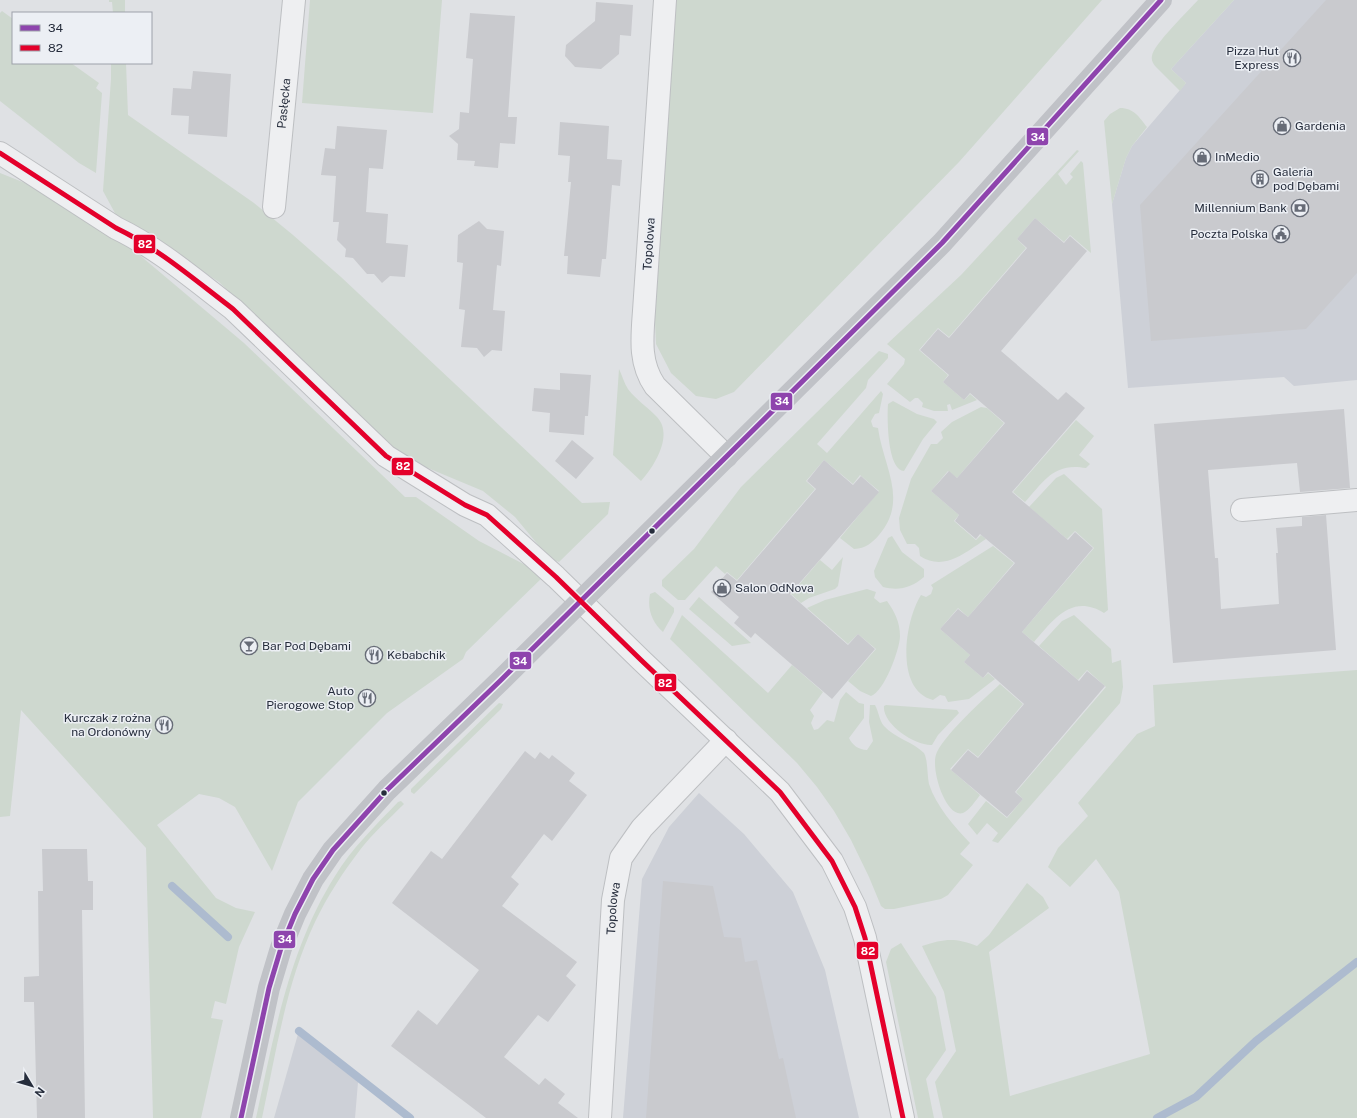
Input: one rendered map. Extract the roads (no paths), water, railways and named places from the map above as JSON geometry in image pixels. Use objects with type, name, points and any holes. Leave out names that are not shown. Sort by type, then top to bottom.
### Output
[{"type":"street","name":"Pasłęcka","points":[[274,207],[294,0]]},
{"type":"street","name":"Topolowa","points":[[665,0],[642,352],[648,376],[655,386],[726,456]]},
{"type":"street","points":[[241,1118],[269,988],[287,934],[313,879],[333,850],[359,819],[942,243],[1161,0]]},
{"type":"street","points":[[0,153],[116,228],[131,235],[233,309],[386,456],[465,505],[487,515],[580,600],[780,792],[832,861],[850,898],[865,938],[903,1118]]},
{"type":"street","points":[[1242,510],[1357,500]]},
{"type":"street","name":"Topolowa","points":[[600,1118],[613,900],[621,858],[642,828],[726,740]]},
{"type":"waterway","points":[[172,886],[228,937]]},
{"type":"waterway","points":[[1157,1118],[1196,1097],[1256,1041],[1357,962]]},
{"type":"waterway","points":[[299,1031],[410,1118]]},
{"type":"place","name":"Pizza Hut Express","points":[[1292,58]]},
{"type":"place","name":"Gardenia","points":[[1282,126]]},
{"type":"place","name":"InMedio","points":[[1202,157]]},
{"type":"place","name":"Galeria pod Dębami","points":[[1260,179]]},
{"type":"place","name":"Millennium Bank","points":[[1300,208]]},
{"type":"place","name":"Poczta Polska","points":[[1281,234]]},
{"type":"place","name":"Salon OdNova","points":[[722,588]]},
{"type":"place","name":"Bar Pod Dębami","points":[[249,646]]},
{"type":"place","name":"Kebabchik","points":[[374,655]]},
{"type":"place","name":"Auto Pierogowe Stop","points":[[367,698]]},
{"type":"place","name":"Kurczak z rożna na Ordonówny","points":[[164,725]]}]
